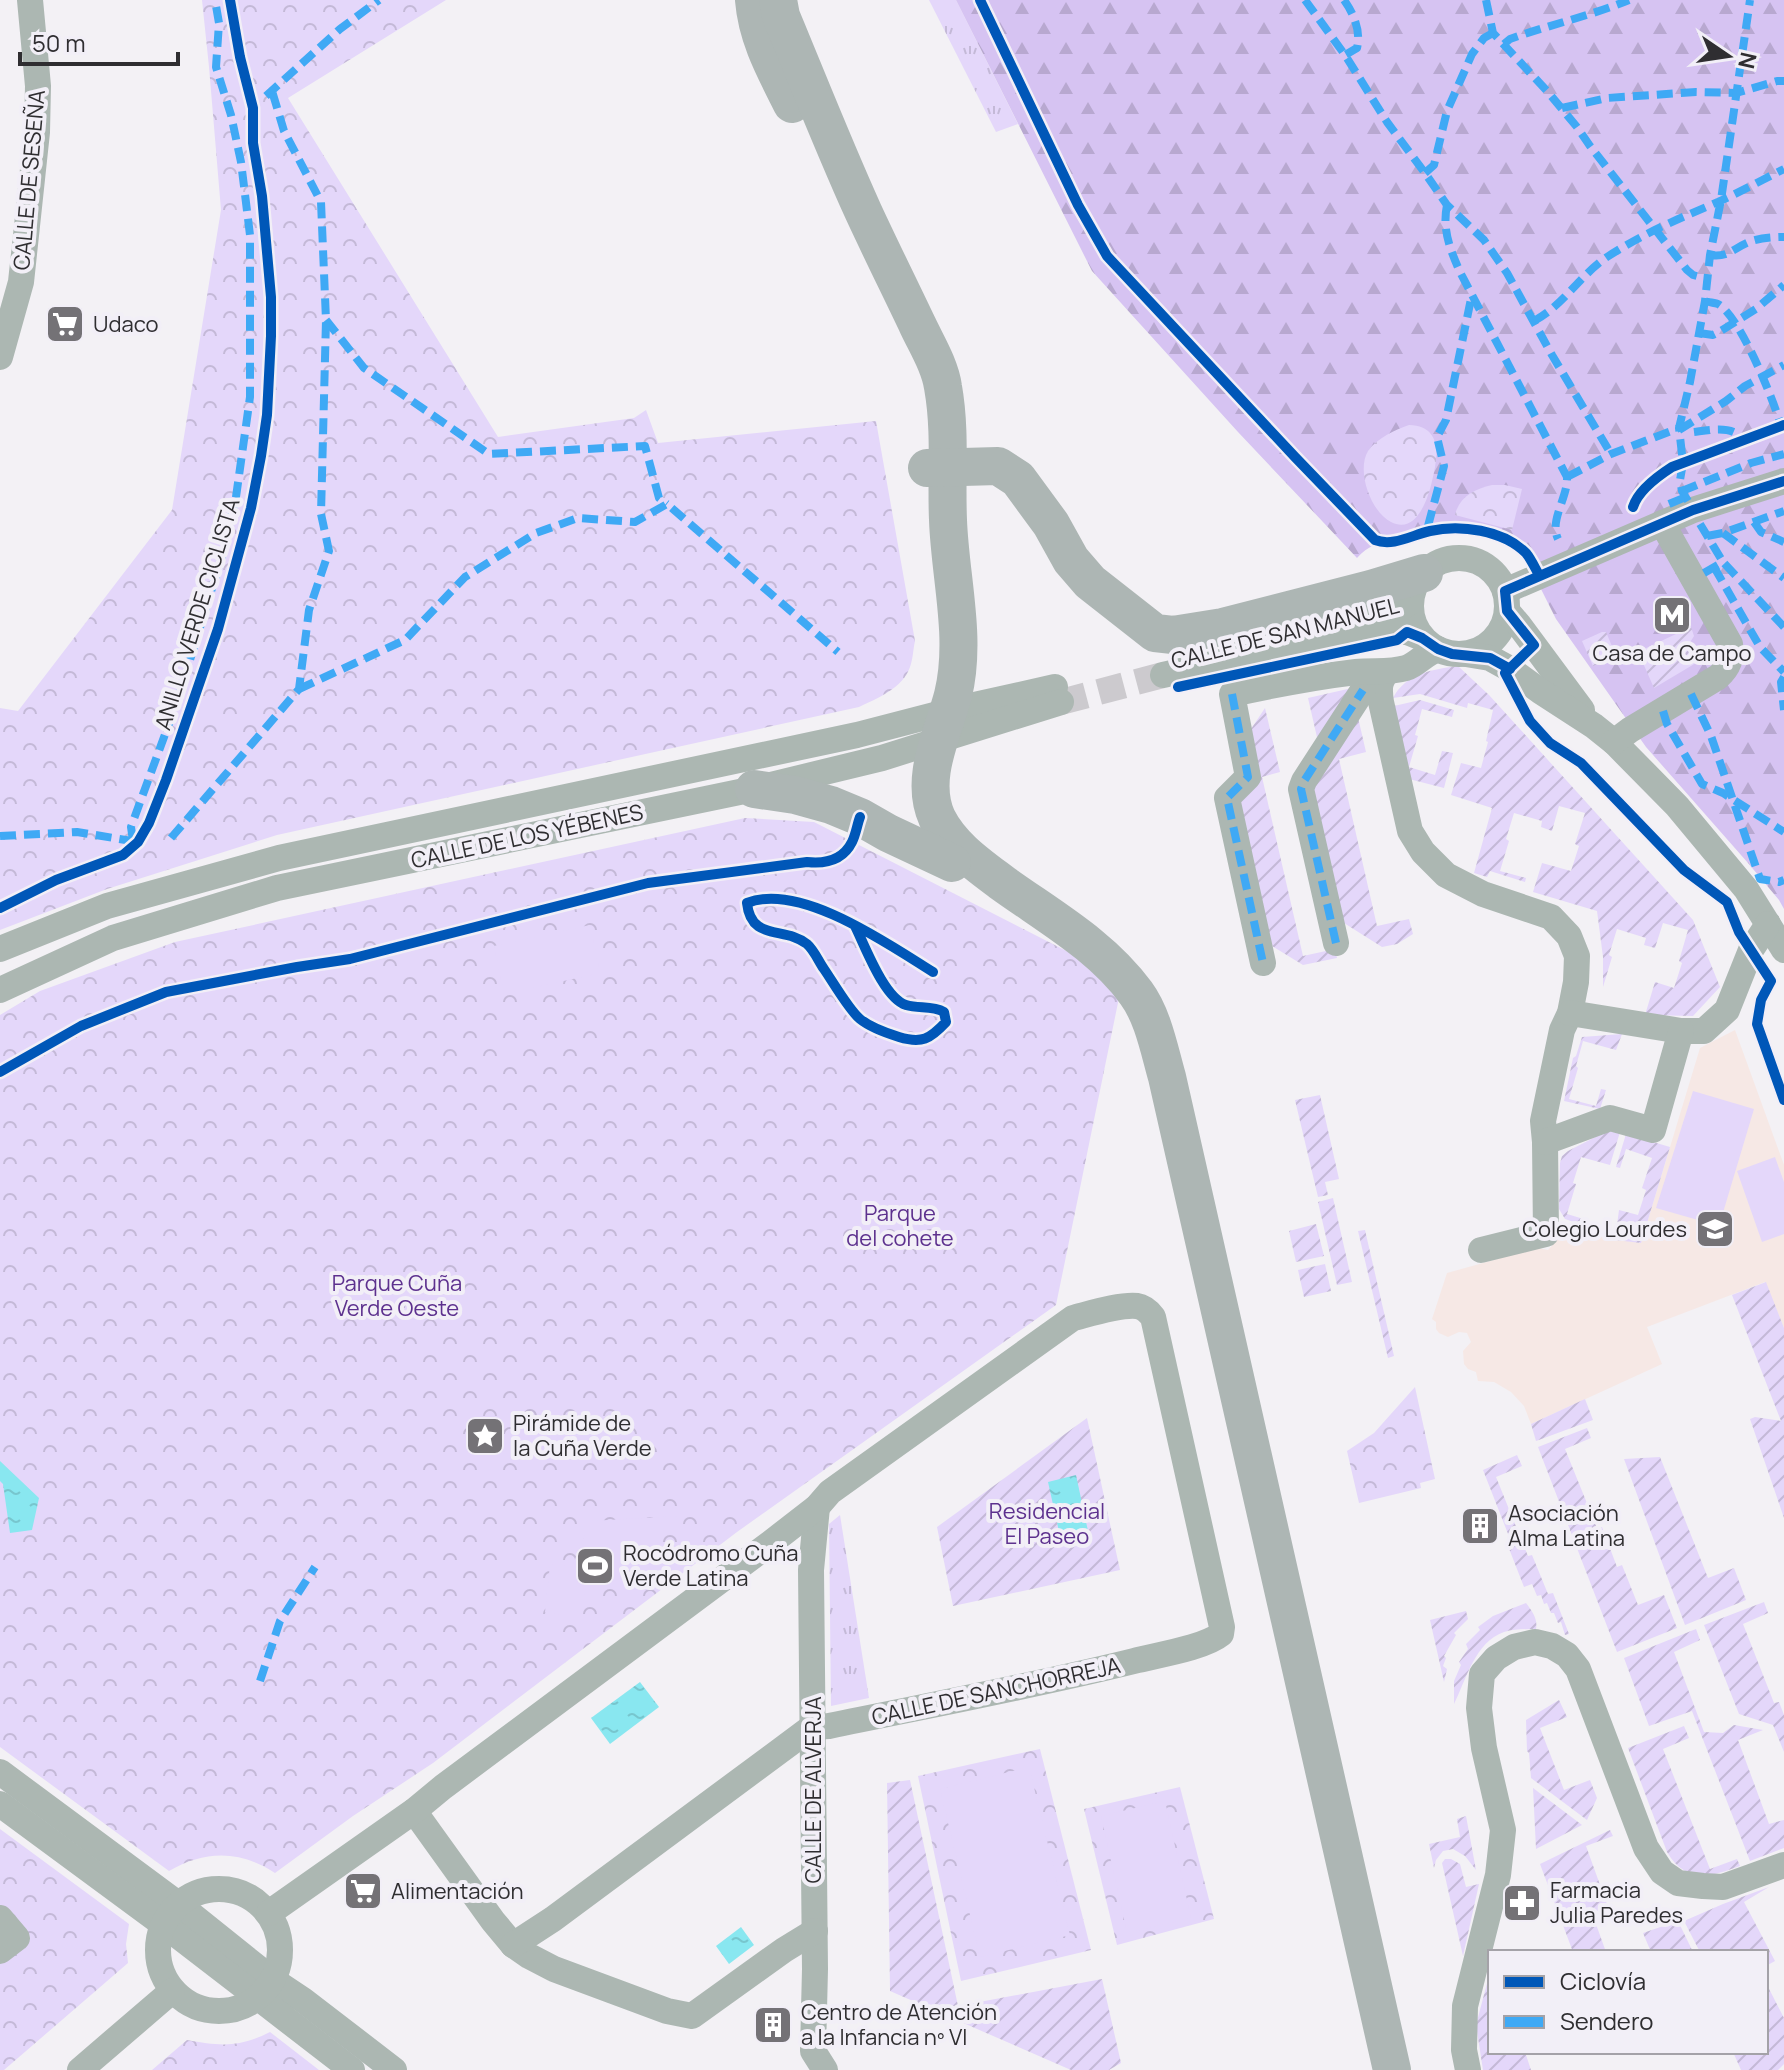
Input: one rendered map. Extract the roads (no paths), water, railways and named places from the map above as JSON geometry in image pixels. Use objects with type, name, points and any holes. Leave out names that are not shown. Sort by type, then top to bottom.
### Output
[{"type":"highway","points":[[754,0],[763,43],[852,247],[917,376],[925,403],[928,432],[941,469]]},
{"type":"highway","points":[[778,0],[781,16],[863,210],[943,383],[947,417],[941,469],[926,500],[943,651],[933,729],[930,796],[937,818],[970,859],[1106,958],[1138,995],[1149,1018],[1185,1153],[1392,2070]]},
{"type":"highway","points":[[941,469],[998,466],[1018,479],[1051,524],[1071,560],[1090,582],[1155,633],[1173,635],[1223,627],[1371,589],[1418,585]]},
{"type":"highway","points":[[933,729],[913,760],[913,798],[936,847],[1107,991],[1132,1043],[1203,1319],[1272,1635],[1317,1816],[1371,2070]]},
{"type":"highway","points":[[754,789],[795,795],[831,805],[952,863]]},
{"type":"street","name":"CALLE DE SESEÑA","points":[[0,357],[21,282],[37,132],[38,86],[30,0]]},
{"type":"street","points":[[1506,601],[1662,523],[1784,481]]},
{"type":"street","points":[[1614,742],[1718,677],[1726,670],[1731,653],[1730,644],[1662,523]]},
{"type":"street","points":[[1594,726],[1506,601],[1495,574],[1486,566],[1465,558],[1442,561],[1418,585],[1413,620],[1430,644],[1452,654],[1490,658],[1614,742],[1677,806],[1746,889],[1784,950]]},
{"type":"street","name":"CALLE DE SAN MANUEL","points":[[1418,585],[1392,612],[1161,670],[1241,659],[1386,632],[1407,632],[1430,644]]},
{"type":"street","points":[[1466,654],[1480,650],[1493,641],[1502,628],[1506,601]]},
{"type":"street","points":[[1263,963],[1227,798],[1248,777],[1232,694],[1305,679],[1408,668],[1418,662],[1430,644]]},
{"type":"street","points":[[1388,671],[1379,688],[1410,831],[1423,852],[1446,875],[1483,894],[1551,917],[1569,936],[1577,956],[1570,1013],[1562,1030],[1543,1121],[1546,1234],[1481,1250]]},
{"type":"street","points":[[1336,943],[1301,789],[1363,690]]},
{"type":"street","name":"CALLE DE LOS YÉBENES","points":[[0,949],[107,906],[279,858],[857,735],[933,729],[1059,694]]},
{"type":"street","name":"CALLE DE LOS YÉBENES","points":[[0,990],[113,938],[277,888],[754,789],[882,758],[933,729]]},
{"type":"street","points":[[1570,1013],[1681,1031],[1704,1031],[1727,1010],[1751,950],[1768,924]]},
{"type":"street","points":[[1545,1142],[1610,1118],[1653,1130],[1681,1031]]},
{"type":"street","name":"CALLE DE SANCHORREJA","points":[[513,1945],[812,1727],[1057,1680],[1175,1651],[1215,1639],[1221,1634],[1222,1627],[1153,1317],[1137,1306],[1073,1318],[830,1492],[817,1507]]},
{"type":"street","points":[[269,1913],[414,1811],[817,1507]]},
{"type":"street","name":"CALLE DE ALVERJA","points":[[817,1507],[811,1570],[815,1931],[813,2051],[825,2070]]},
{"type":"street","points":[[1468,2070],[1464,2050],[1465,2006],[1498,1875],[1503,1830],[1479,1708],[1482,1674],[1496,1658],[1514,1647],[1535,1642],[1552,1646],[1567,1655],[1578,1669],[1646,1848],[1662,1872],[1678,1883],[1723,1887],[1784,1865]]},
{"type":"street","points":[[0,1772],[266,1989],[352,2070]]},
{"type":"street","points":[[0,1804],[171,1914]]},
{"type":"street","points":[[414,1811],[513,1945],[554,1969],[667,2011],[692,2016],[815,1931]]},
{"type":"street","points":[[211,1889],[233,1890],[254,1899],[269,1913],[279,1934],[280,1958],[266,1989],[237,2010],[214,2012],[192,2006],[172,1991],[161,1972],[157,1950],[171,1914],[188,1897],[211,1889]]},
{"type":"street","points":[[0,1918],[17,1938],[0,1951]]},
{"type":"street","points":[[266,1989],[303,2000],[394,2070]]},
{"type":"street","points":[[80,2070],[172,1991]]},
{"type":"water","points":[[0,1461],[39,1498],[32,1530],[10,1533],[0,1481]]},
{"type":"water","points":[[1076,1475],[1088,1531],[1060,1536],[1048,1482]]},
{"type":"water","points":[[640,1682],[659,1707],[610,1744],[591,1718]]},
{"type":"water","points":[[741,1927],[754,1945],[729,1964],[716,1946]]},
{"type":"tunnel","points":[[1061,702],[1163,675]]},
{"type":"place","name":"Udaco","points":[[65,324]]},
{"type":"place","name":"Casa de Campo","points":[[1672,615]]},
{"type":"place","name":"Colegio Lourdes","points":[[1715,1229]]},
{"type":"place","name":"Pirámide de la Cuña Verde","points":[[485,1436]]},
{"type":"place","name":"Asociación Alma Latina","points":[[1480,1526]]},
{"type":"place","name":"Rocódromo Cuña Verde Latina","points":[[595,1566]]},
{"type":"place","name":"Alimentación","points":[[363,1891]]},
{"type":"place","name":"Farmacia Julia Paredes","points":[[1522,1903]]},
{"type":"place","name":"Centro de Atención a la Infancia nº VI","points":[[773,2025]]},
{"type":"park label","name":"Parque del cohete","points":[[900,1226]]},
{"type":"park label","name":"Parque Cuña Verde Oeste","points":[[397,1296]]},
{"type":"park label","name":"Residencial El Paseo","points":[[1047,1524]]}]
